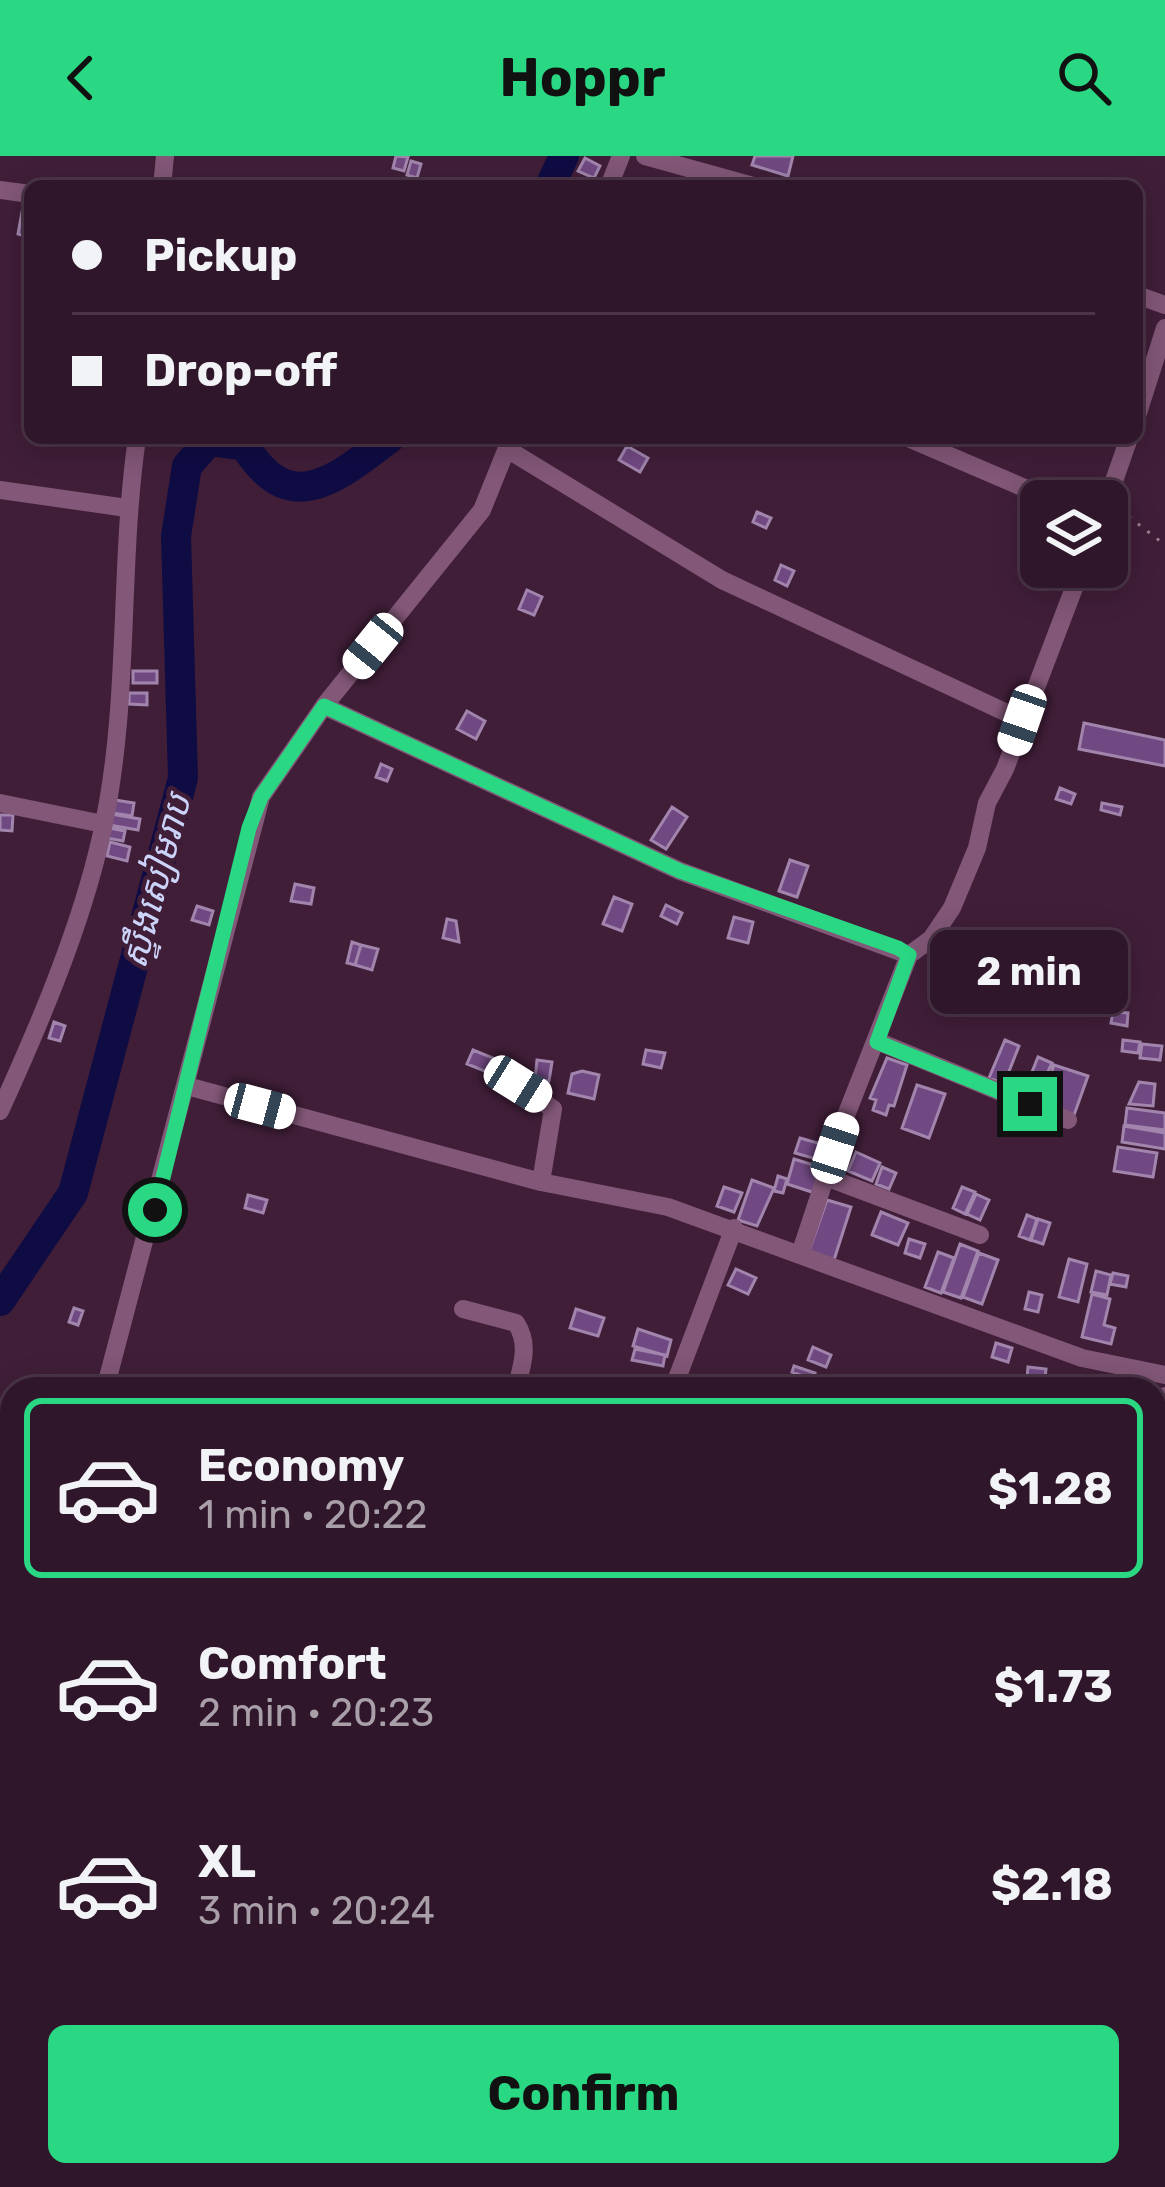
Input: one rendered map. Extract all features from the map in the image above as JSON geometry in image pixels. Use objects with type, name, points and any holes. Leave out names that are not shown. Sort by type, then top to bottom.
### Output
[{"type":"street","points":[[645,156],[731,180]]},
{"type":"street","points":[[1143,397],[1165,328]]},
{"type":"street","points":[[0,1111],[46,999],[104,824],[120,686],[127,508],[136,444]]},
{"type":"street","points":[[108,1377],[187,1086],[249,828],[261,797],[324,706],[482,510],[509,444],[722,580],[1022,720]]},
{"type":"street","points":[[922,444],[1020,486]]},
{"type":"street","points":[[1114,480],[1127,444]]},
{"type":"street","points":[[0,490],[127,508]]},
{"type":"street","points":[[800,1254],[909,955],[931,939],[952,908],[977,848],[987,802],[1074,588]]},
{"type":"street","points":[[324,706],[680,871],[909,955]]},
{"type":"street","points":[[0,803],[104,824]]},
{"type":"street","points":[[877,1042],[1068,1120]]},
{"type":"street","points":[[518,1084],[553,1109],[541,1182]]},
{"type":"street","points":[[187,1086],[541,1182],[668,1207],[1082,1358],[1165,1376]]},
{"type":"street","points":[[826,1177],[980,1235]]},
{"type":"street","points":[[678,1377],[734,1228]]},
{"type":"street","points":[[464,1309],[516,1323],[525,1358],[519,1377]]},
{"type":"path","points":[[1128,517],[1165,545]]},
{"type":"building","points":[[396,156],[408,157],[404,171],[393,168]]},
{"type":"building","points":[[755,156],[793,156],[788,176],[752,165]]},
{"type":"building","points":[[585,158],[600,166],[594,178],[578,171]]},
{"type":"building","points":[[411,161],[421,164],[417,178],[407,175]]},
{"type":"building","points":[[22,212],[24,212],[24,236],[18,234]]},
{"type":"building","points":[[627,446],[648,458],[640,472],[619,460]]},
{"type":"building","points":[[757,512],[771,518],[766,528],[753,522]]},
{"type":"building","points":[[781,565],[794,571],[787,586],[775,580]]},
{"type":"building","points":[[527,590],[542,597],[534,615],[519,609]]},
{"type":"building","points":[[133,671],[157,671],[157,683],[133,683]]},
{"type":"building","points":[[129,693],[147,693],[147,705],[129,704]]},
{"type":"building","points":[[467,711],[485,721],[476,739],[457,729]]},
{"type":"building","points":[[1084,723],[1165,740],[1165,766],[1079,749]]},
{"type":"building","points":[[381,764],[392,769],[387,781],[376,777]]},
{"type":"building","points":[[1060,788],[1075,794],[1071,804],[1056,799]]},
{"type":"building","points":[[115,800],[134,803],[132,816],[113,813]]},
{"type":"building","points":[[1102,803],[1122,807],[1120,815],[1101,810]]},
{"type":"building","points":[[672,807],[687,817],[666,849],[651,840]]},
{"type":"building","points":[[111,814],[140,819],[138,830],[109,825]]},
{"type":"building","points":[[0,815],[13,815],[12,831],[0,830]]},
{"type":"building","points":[[109,828],[125,831],[123,841],[107,838]]},
{"type":"building","points":[[110,842],[130,847],[127,861],[107,856]]},
{"type":"building","points":[[790,860],[808,866],[797,897],[779,891]]},
{"type":"building","points":[[295,884],[314,888],[311,904],[291,901]]},
{"type":"building","points":[[614,897],[632,904],[622,931],[603,924]]},
{"type":"building","points":[[666,905],[682,913],[677,924],[661,916]]},
{"type":"building","points":[[197,906],[213,911],[209,925],[192,920]]},
{"type":"building","points":[[734,917],[753,922],[748,943],[728,938]]},
{"type":"building","points":[[447,919],[456,921],[459,942],[443,938]]},
{"type":"building","points":[[352,942],[361,945],[355,965],[347,963]]},
{"type":"building","points":[[361,945],[378,949],[372,970],[355,965]]},
{"type":"building","points":[[1113,1012],[1128,1013],[1127,1026],[1111,1023]]},
{"type":"building","points":[[54,1022],[65,1026],[60,1041],[49,1038]]},
{"type":"building","points":[[1005,1040],[1019,1046],[1004,1084],[989,1078]]},
{"type":"building","points":[[1123,1040],[1140,1042],[1138,1053],[1122,1051]]},
{"type":"building","points":[[1142,1044],[1162,1046],[1160,1060],[1140,1058]]},
{"type":"building","points":[[473,1050],[493,1058],[487,1072],[467,1064]]},
{"type":"building","points":[[646,1050],[665,1053],[661,1068],[643,1064]]},
{"type":"building","points":[[1038,1057],[1052,1063],[1045,1078],[1032,1072]]},
{"type":"building","points":[[887,1058],[907,1065],[894,1106],[889,1105],[886,1115],[873,1110],[876,1100],[870,1098]]},
{"type":"building","points":[[537,1060],[552,1062],[549,1081],[535,1079]]},
{"type":"building","points":[[1054,1065],[1088,1076],[1074,1115],[1041,1104]]},
{"type":"building","points":[[572,1074],[599,1075],[594,1099],[568,1093]]},
{"type":"building","points":[[1139,1082],[1155,1084],[1153,1106],[1129,1104]]},
{"type":"building","points":[[917,1085],[945,1094],[929,1138],[902,1128]]},
{"type":"building","points":[[1127,1108],[1165,1113],[1165,1130],[1125,1125]]},
{"type":"building","points":[[1124,1126],[1165,1133],[1165,1149],[1122,1142]]},
{"type":"building","points":[[800,1138],[828,1146],[823,1161],[795,1153]]},
{"type":"building","points":[[1118,1147],[1157,1153],[1153,1177],[1114,1171]]},
{"type":"building","points":[[856,1152],[880,1163],[872,1181],[848,1171]]},
{"type":"building","points":[[794,1159],[823,1168],[815,1193],[787,1184]]},
{"type":"building","points":[[882,1167],[896,1173],[889,1189],[876,1184]]},
{"type":"building","points":[[778,1176],[787,1179],[783,1193],[774,1191]]},
{"type":"building","points":[[752,1180],[774,1188],[757,1226],[738,1220]]},
{"type":"building","points":[[724,1187],[742,1193],[734,1212],[717,1206]]},
{"type":"building","points":[[962,1187],[975,1192],[965,1214],[953,1208]]},
{"type":"building","points":[[976,1194],[989,1200],[980,1220],[967,1214]]},
{"type":"building","points":[[248,1195],[267,1200],[263,1213],[245,1208]]},
{"type":"building","points":[[827,1200],[851,1207],[834,1260],[809,1251]]},
{"type":"building","points":[[881,1212],[908,1223],[898,1245],[872,1235]]},
{"type":"building","points":[[1027,1215],[1037,1219],[1030,1240],[1019,1236]]},
{"type":"building","points":[[1038,1219],[1050,1223],[1043,1244],[1031,1240]]},
{"type":"building","points":[[909,1239],[925,1244],[920,1258],[905,1253]]},
{"type":"building","points":[[960,1244],[978,1251],[961,1298],[943,1292]]},
{"type":"building","points":[[938,1252],[954,1258],[941,1293],[925,1287]]},
{"type":"building","points":[[979,1253],[998,1260],[982,1304],[963,1297]]},
{"type":"building","points":[[1069,1259],[1087,1264],[1078,1302],[1059,1297]]},
{"type":"building","points":[[736,1269],[756,1278],[748,1294],[728,1285]]},
{"type":"building","points":[[1096,1271],[1111,1275],[1107,1295],[1091,1292]]},
{"type":"building","points":[[1113,1273],[1128,1276],[1126,1287],[1110,1284]]},
{"type":"building","points":[[1029,1292],[1042,1295],[1038,1312],[1025,1309]]},
{"type":"building","points":[[1092,1294],[1110,1299],[1104,1325],[1115,1328],[1111,1344],[1082,1337]]},
{"type":"building","points":[[74,1308],[83,1311],[78,1325],[69,1322]]},
{"type":"building","points":[[576,1309],[604,1318],[598,1336],[570,1328]]},
{"type":"building","points":[[638,1329],[671,1340],[667,1356],[633,1346]]},
{"type":"building","points":[[996,1343],[1012,1348],[1008,1362],[992,1357]]},
{"type":"building","points":[[813,1347],[831,1355],[826,1367],[808,1360]]},
{"type":"building","points":[[635,1349],[665,1355],[663,1366],[632,1360]]},
{"type":"building","points":[[794,1366],[815,1373],[805,1377],[792,1372]]},
{"type":"building","points":[[1028,1367],[1046,1369],[1045,1377],[1027,1377]]},
{"type":"waterway","name":"ស្ទឹងសៀមរាប","points":[[553,180],[564,156]]},
{"type":"waterway","name":"ស្ទឹងសៀមរាប","points":[[0,1301],[73,1193],[183,778],[176,536],[187,466],[206,444]]},
{"type":"waterway","name":"ស្ទឹងសៀមរាប","points":[[231,444],[245,446],[262,469],[279,482],[297,487],[333,478],[382,444]]},
{"type":"route","points":[[155,1210],[249,828],[261,797],[324,706],[680,871],[800,918],[898,948],[909,955],[877,1042],[1030,1104]]}]
